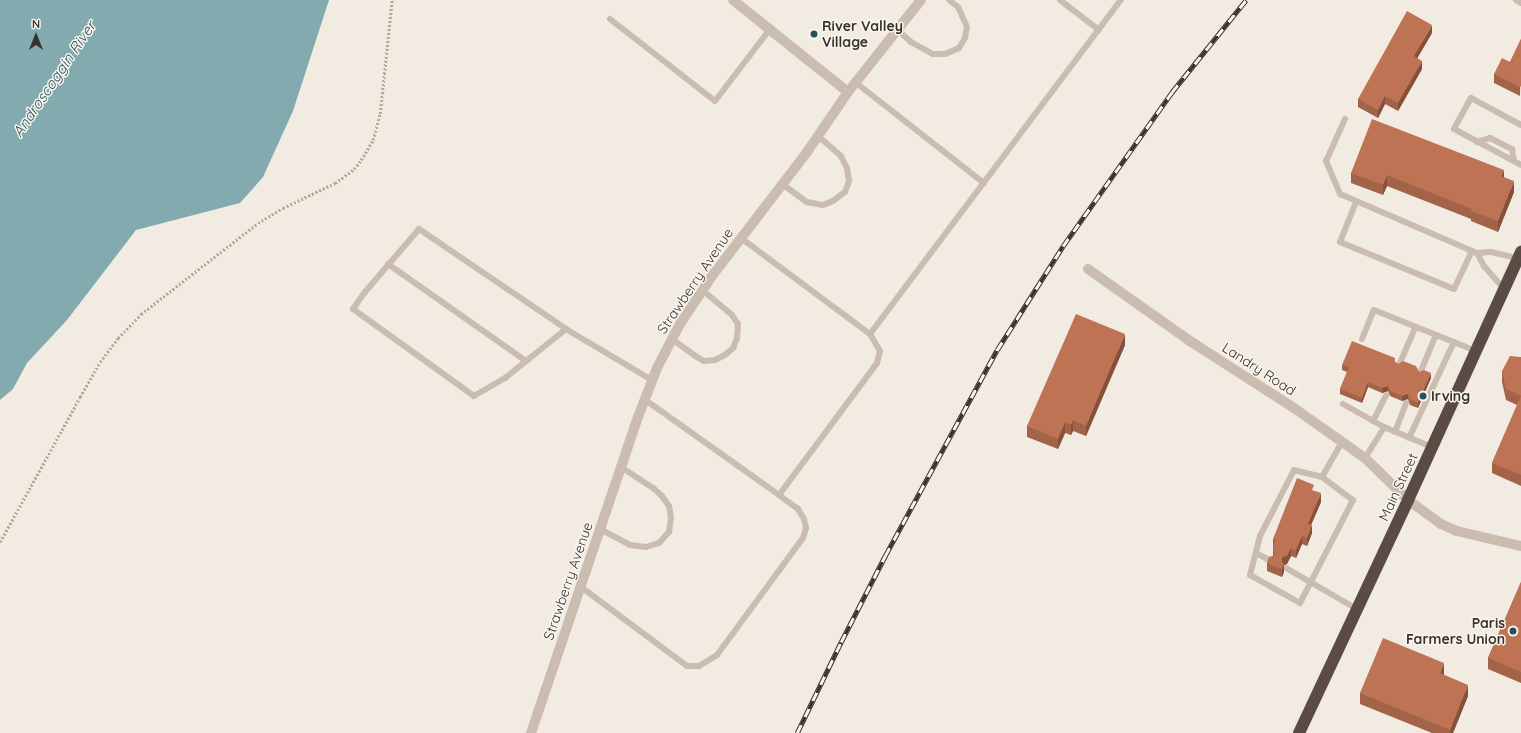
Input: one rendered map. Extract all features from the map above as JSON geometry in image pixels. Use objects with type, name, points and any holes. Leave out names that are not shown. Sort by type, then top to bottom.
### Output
[{"type":"highway","name":"Main Street","points":[[1299,733],[1408,500],[1519,255]]},
{"type":"street","points":[[733,0],[848,92]]},
{"type":"street","name":"Strawberry Avenue","points":[[531,733],[644,400],[672,339],[702,291],[818,136],[855,82],[921,0]]},
{"type":"street","name":"Landry Road","points":[[1088,269],[1190,341],[1294,408],[1365,458],[1408,500],[1441,524],[1457,531],[1521,546]]},
{"type":"lane","points":[[898,30],[917,46],[933,54],[945,54],[959,48],[965,38],[967,28],[958,7],[949,0]]},
{"type":"lane","points":[[1060,0],[1099,30]]},
{"type":"lane","points":[[870,334],[1121,0]]},
{"type":"lane","points":[[1516,0],[1521,3]]},
{"type":"lane","points":[[610,20],[715,101],[770,29]]},
{"type":"lane","points":[[855,82],[984,183]]},
{"type":"lane","points":[[1521,125],[1471,98],[1454,129],[1521,165]]},
{"type":"lane","points":[[1345,119],[1326,161],[1340,194],[1475,252],[1519,255]]},
{"type":"lane","points":[[782,184],[808,202],[823,205],[833,201],[845,192],[848,181],[847,168],[841,156],[818,136]]},
{"type":"lane","points":[[1477,142],[1490,138],[1512,148],[1514,161]]},
{"type":"lane","points":[[1356,202],[1340,242],[1454,289],[1475,252]]},
{"type":"lane","points":[[566,329],[505,378],[474,396],[353,309],[388,264],[419,229],[566,329],[652,380]]},
{"type":"lane","points":[[741,238],[870,334],[880,351],[877,363],[779,495]]},
{"type":"lane","points":[[1475,252],[1484,266],[1504,289]]},
{"type":"lane","points":[[388,264],[526,361]]},
{"type":"lane","points":[[672,339],[704,361],[715,360],[726,355],[733,348],[737,338],[738,324],[732,315],[702,291]]},
{"type":"lane","points":[[1362,339],[1374,310],[1415,328],[1476,351]]},
{"type":"lane","points":[[1399,365],[1415,328]]},
{"type":"lane","points":[[1420,373],[1436,335]]},
{"type":"lane","points":[[1409,438],[1454,342]]},
{"type":"lane","points":[[1373,421],[1386,394]]},
{"type":"lane","points":[[581,587],[687,666],[699,666],[717,655],[803,538],[806,528],[804,520],[798,509],[644,400]]},
{"type":"lane","points":[[1396,432],[1406,403]]},
{"type":"lane","points":[[1343,404],[1384,428],[1432,447]]},
{"type":"lane","points":[[1365,458],[1384,428]]},
{"type":"lane","points":[[1322,478],[1342,442]]},
{"type":"lane","points":[[600,529],[630,545],[646,547],[659,542],[669,532],[671,518],[669,506],[653,488],[621,467]]},
{"type":"lane","points":[[1294,470],[1322,478],[1353,500],[1300,603],[1250,575],[1256,553],[1260,536],[1294,470]]},
{"type":"lane","points":[[1256,553],[1271,561]]},
{"type":"lane","points":[[1286,568],[1357,609]]},
{"type":"path","points":[[0,542],[100,362],[118,338],[141,314],[258,223],[283,208],[335,183],[354,169],[361,160],[373,140],[380,114],[392,0]]},
{"type":"water","name":"Androscoggin River","points":[[0,0],[329,0],[293,111],[263,177],[240,203],[136,230],[67,320],[27,363],[13,389],[0,400]]},
{"type":"building","points":[[1407,11],[1432,25],[1414,56],[1422,61],[1398,103],[1385,96],[1378,110],[1358,99]]},
{"type":"building","points":[[1521,39],[1520,87],[1494,74],[1502,58],[1510,62]]},
{"type":"building","points":[[1372,119],[1504,170],[1501,176],[1514,181],[1498,221],[1387,175],[1383,185],[1351,173]]},
{"type":"building","points":[[1076,314],[1125,334],[1086,426],[1073,420],[1071,425],[1065,422],[1058,439],[1027,426]]},
{"type":"building","points":[[1352,341],[1395,358],[1395,362],[1398,364],[1403,361],[1416,366],[1419,372],[1424,370],[1431,373],[1418,403],[1410,399],[1408,394],[1402,396],[1390,391],[1388,386],[1382,388],[1368,382],[1362,398],[1340,389],[1349,367],[1342,365]]},
{"type":"building","points":[[1510,356],[1521,357],[1521,396],[1506,389],[1502,371]]},
{"type":"building","points":[[1521,396],[1521,475],[1492,463]]},
{"type":"building","points":[[1297,478],[1314,485],[1312,490],[1321,493],[1308,524],[1312,525],[1307,538],[1302,536],[1296,550],[1291,548],[1287,556],[1282,557],[1282,562],[1284,564],[1282,569],[1267,563],[1269,557],[1275,555],[1273,549],[1276,540],[1273,539]]},
{"type":"building","name":"Paris Farmers Union","points":[[1521,582],[1521,672],[1488,658]]},
{"type":"building","points":[[1383,638],[1444,663],[1440,673],[1468,685],[1450,730],[1360,693]]},
{"type":"railway","points":[[797,733],[885,556],[997,350],[1063,246],[1172,92],[1246,0]]},
{"type":"place","name":"River Valley Village","points":[[814,34]]},
{"type":"place","name":"Irving","points":[[1423,396]]},
{"type":"place","name":"Paris Farmers Union","points":[[1513,631]]}]
